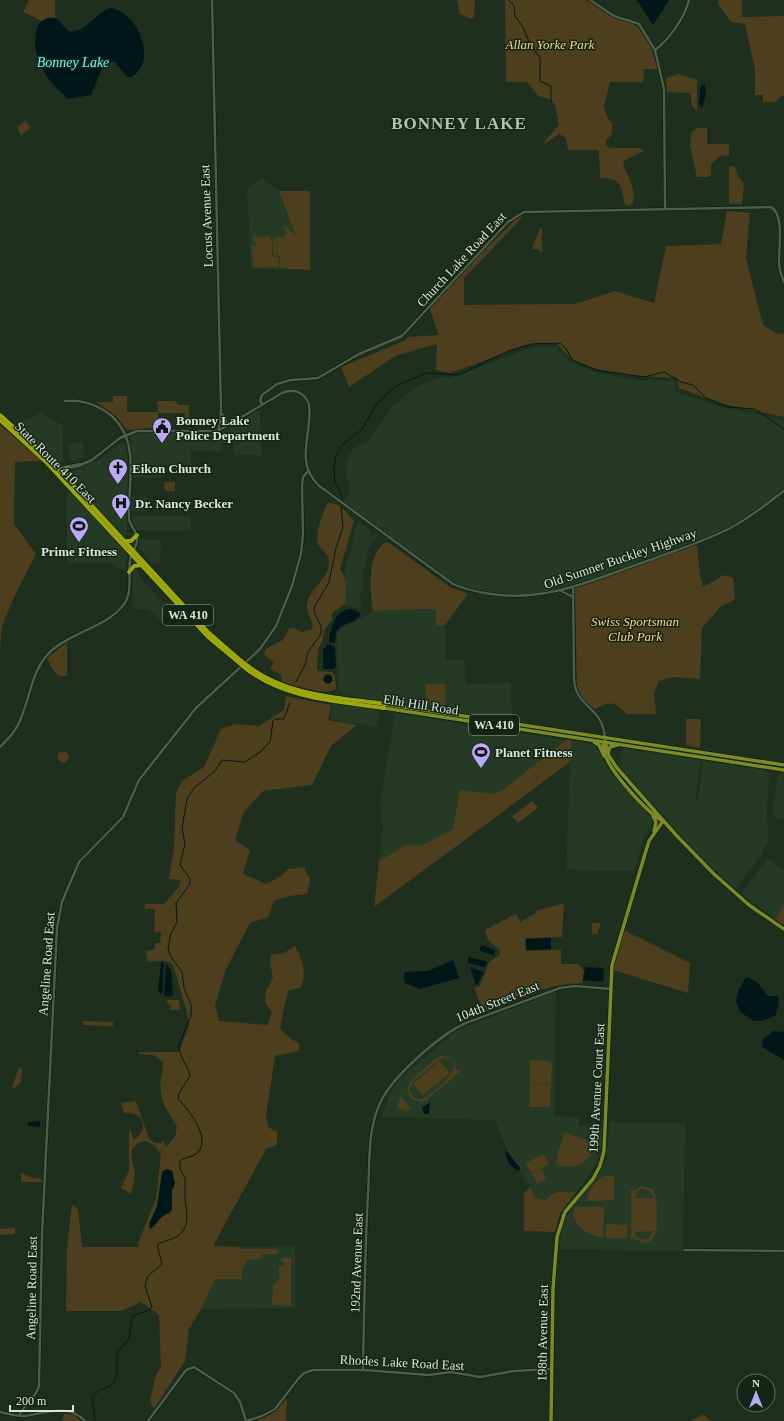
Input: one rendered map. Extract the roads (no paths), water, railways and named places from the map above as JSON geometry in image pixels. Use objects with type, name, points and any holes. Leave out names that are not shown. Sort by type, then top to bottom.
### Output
[{"type":"highway","name":"State Route 410 East","points":[[0,415],[36,446],[56,471],[68,479],[124,541],[132,552]]},
{"type":"highway","name":"State Route 410 East","points":[[0,420],[56,471],[132,552]]},
{"type":"highway","points":[[67,467],[68,479]]},
{"type":"highway","points":[[124,541],[131,541],[137,535]]},
{"type":"highway","name":"Elhi Hill Road","points":[[132,552],[142,565],[208,637],[264,682],[290,692],[384,706]]},
{"type":"highway","name":"Elhi Hill Road","points":[[132,552],[209,633],[238,660]]},
{"type":"highway","points":[[129,572],[134,566],[142,565]]},
{"type":"main road","name":"Elhi Hill Road","points":[[384,706],[784,766]]},
{"type":"main road","name":"Elhi Hill Road","points":[[384,706],[583,739],[605,740],[628,746],[784,770]]},
{"type":"main road","points":[[583,739],[597,743],[617,768],[660,815],[663,821]]},
{"type":"main road","points":[[605,740],[607,756],[628,788],[730,889],[756,910],[784,929]]},
{"type":"main road","points":[[607,756],[610,747],[613,745],[628,746]]},
{"type":"main road","points":[[652,813],[656,822],[654,834]]},
{"type":"main road","name":"199th Avenue Court East","points":[[556,1246],[559,1228],[566,1212],[593,1179],[600,1166],[604,1150],[611,989],[614,954],[644,854],[654,834],[663,821]]},
{"type":"main road","name":"198th Avenue East","points":[[551,1421],[553,1289],[556,1246]]},
{"type":"street","name":"Locust Avenue East","points":[[212,0],[221,410],[218,430]]},
{"type":"street","points":[[590,0],[614,16],[639,24],[655,50],[664,95],[665,209]]},
{"type":"street","points":[[655,50],[664,42],[685,11],[688,0]]},
{"type":"street","name":"Church Lake Road East","points":[[262,404],[260,400],[261,396],[277,384],[291,380],[318,378],[358,354],[402,336],[508,222],[520,214],[532,211],[766,207],[775,209],[779,219],[779,262],[784,282]]},
{"type":"street","points":[[56,471],[96,458],[125,436],[137,431],[218,430],[229,425],[262,404],[288,391],[301,393],[307,400],[309,406],[305,458],[308,471]]},
{"type":"street","points":[[0,747],[6,742],[19,723],[33,678],[44,659],[60,644],[119,610],[126,601],[129,593],[129,572],[132,552],[137,543],[137,535],[130,521],[128,444],[125,436],[113,418],[99,406],[85,402],[65,401]]},
{"type":"street","points":[[221,410],[229,425]]},
{"type":"street","name":"Old Sumner Buckley Highway","points":[[308,471],[321,488],[453,584],[467,590],[510,596],[536,596],[560,591],[718,534],[753,515],[784,491]]},
{"type":"street","name":"Angeline Road East","points":[[19,1416],[22,1408],[37,1392],[39,1386],[42,1228],[57,928],[62,902],[79,862],[123,817],[139,780],[170,738],[210,693],[260,649],[276,626],[292,586],[301,554],[303,534],[302,487],[303,477],[308,471]]},
{"type":"street","points":[[573,587],[575,690],[583,702],[600,718],[605,740]]},
{"type":"street","points":[[560,591],[573,598]]},
{"type":"street","name":"104th Street East","points":[[370,1157],[373,1123],[380,1104],[387,1091],[406,1070],[454,1029],[560,988],[575,986],[611,989]]},
{"type":"street","name":"192nd Avenue East","points":[[363,1370],[370,1157]]},
{"type":"street","points":[[684,1250],[784,1251]]},
{"type":"street","name":"Rhodes Lake Road East","points":[[148,1421],[183,1374],[192,1367],[197,1368],[234,1393],[240,1402],[246,1421],[262,1416],[275,1409],[298,1379],[308,1371],[324,1369],[363,1370],[429,1375],[454,1372],[480,1377],[522,1370],[552,1369]]},
{"type":"street","points":[[0,1412],[19,1416],[59,1410],[76,1414],[85,1421]]},
{"type":"water","points":[[637,0],[669,0],[653,25]]},
{"type":"water","name":"Bonney Lake","points":[[111,8],[120,11],[129,18],[136,27],[144,49],[144,60],[140,69],[132,77],[127,77],[115,62],[109,62],[101,71],[91,95],[68,99],[51,82],[44,73],[39,62],[35,45],[38,27],[45,19],[52,18],[57,19],[68,31],[80,30],[100,13]]},
{"type":"water","points":[[705,84],[706,95],[702,107],[699,105],[700,88]]},
{"type":"water","points":[[351,609],[359,612],[360,616],[340,627],[336,635],[335,643],[329,642],[334,620],[341,612]]},
{"type":"water","points":[[328,644],[335,647],[336,666],[334,669],[324,669],[323,667],[323,650]]},
{"type":"water","points":[[328,674],[333,679],[328,684],[323,679]]},
{"type":"water","points":[[551,938],[551,949],[526,950],[526,939]]},
{"type":"water","points":[[483,945],[495,950],[494,955],[480,951],[480,947]]},
{"type":"water","points":[[468,957],[487,962],[486,966],[484,967],[468,963]]},
{"type":"water","points":[[453,960],[459,978],[420,989],[405,983],[405,972],[428,971]]},
{"type":"water","points":[[161,962],[163,962],[164,965],[162,995],[158,991]]},
{"type":"water","points":[[166,964],[171,970],[173,993],[172,996],[167,997],[164,995]]},
{"type":"water","points":[[470,967],[484,972],[476,985]]},
{"type":"water","points":[[585,967],[604,968],[603,982],[583,980]]},
{"type":"water","points":[[746,977],[757,982],[768,996],[778,996],[779,1004],[775,1016],[761,1021],[754,1021],[740,1012],[736,1001],[739,989]]},
{"type":"water","points":[[772,1031],[784,1032],[784,1060],[762,1047],[763,1039]]},
{"type":"water","points":[[430,1102],[429,1114],[424,1114],[422,1108]]},
{"type":"water","points":[[40,1121],[40,1127],[28,1126],[27,1122]]},
{"type":"water","points":[[506,1150],[520,1168],[519,1171],[513,1168],[509,1162],[506,1156]]},
{"type":"water","points":[[166,1169],[172,1171],[175,1183],[172,1191],[172,1209],[170,1213],[163,1216],[150,1229],[149,1224],[157,1206],[162,1172]]},
{"type":"waterway","points":[[509,0],[514,6],[515,16],[523,27],[530,44]]},
{"type":"waterway","points":[[532,46],[540,58],[540,81],[551,86],[551,101]]},
{"type":"waterway","points":[[343,499],[335,482],[334,467],[336,456],[342,445],[362,429],[375,406],[394,387],[426,373],[459,375],[508,351],[531,344],[560,343],[567,350],[572,360],[596,370],[644,377],[664,372],[681,382],[693,385],[706,398],[729,407],[755,409],[784,429]]},
{"type":"waterway","points":[[296,682],[305,665],[308,652],[321,634],[321,626],[315,614],[314,608],[329,582],[336,548],[343,527],[341,507]]},
{"type":"waterway","points":[[95,1421],[92,1398],[99,1390],[110,1386],[114,1382],[117,1372],[117,1354],[129,1338],[132,1316],[147,1311],[152,1307],[145,1286],[148,1276],[162,1264],[157,1245],[177,1237],[185,1227],[187,1217],[185,1184],[184,1177],[180,1169],[180,1161],[197,1153],[202,1145],[202,1138],[196,1123],[178,1099],[179,1093],[190,1076],[180,1054],[179,1046],[191,1015],[191,1005],[184,988],[182,972],[171,957],[168,948],[171,933],[177,922],[176,903],[190,884],[190,879],[180,865],[185,844],[182,828],[187,799],[194,788],[215,771],[222,760],[245,762],[260,752],[270,742],[273,721],[275,719],[284,719],[290,703]]},
{"type":"place","name":"Bonney Lake Police Department","points":[[162,444]]},
{"type":"place","name":"Eikon Church","points":[[118,485]]},
{"type":"place","name":"Dr. Nancy Becker","points":[[121,520]]},
{"type":"place","name":"Prime Fitness","points":[[79,543]]},
{"type":"place","name":"Planet Fitness","points":[[481,769]]},
{"type":"district","name":"BONNEY LAKE","points":[[459,123]]},
{"type":"park label","name":"Allan Yorke Park","points":[[550,44]]},
{"type":"park label","name":"Swiss Sportsman Club Park","points":[[635,628]]}]
